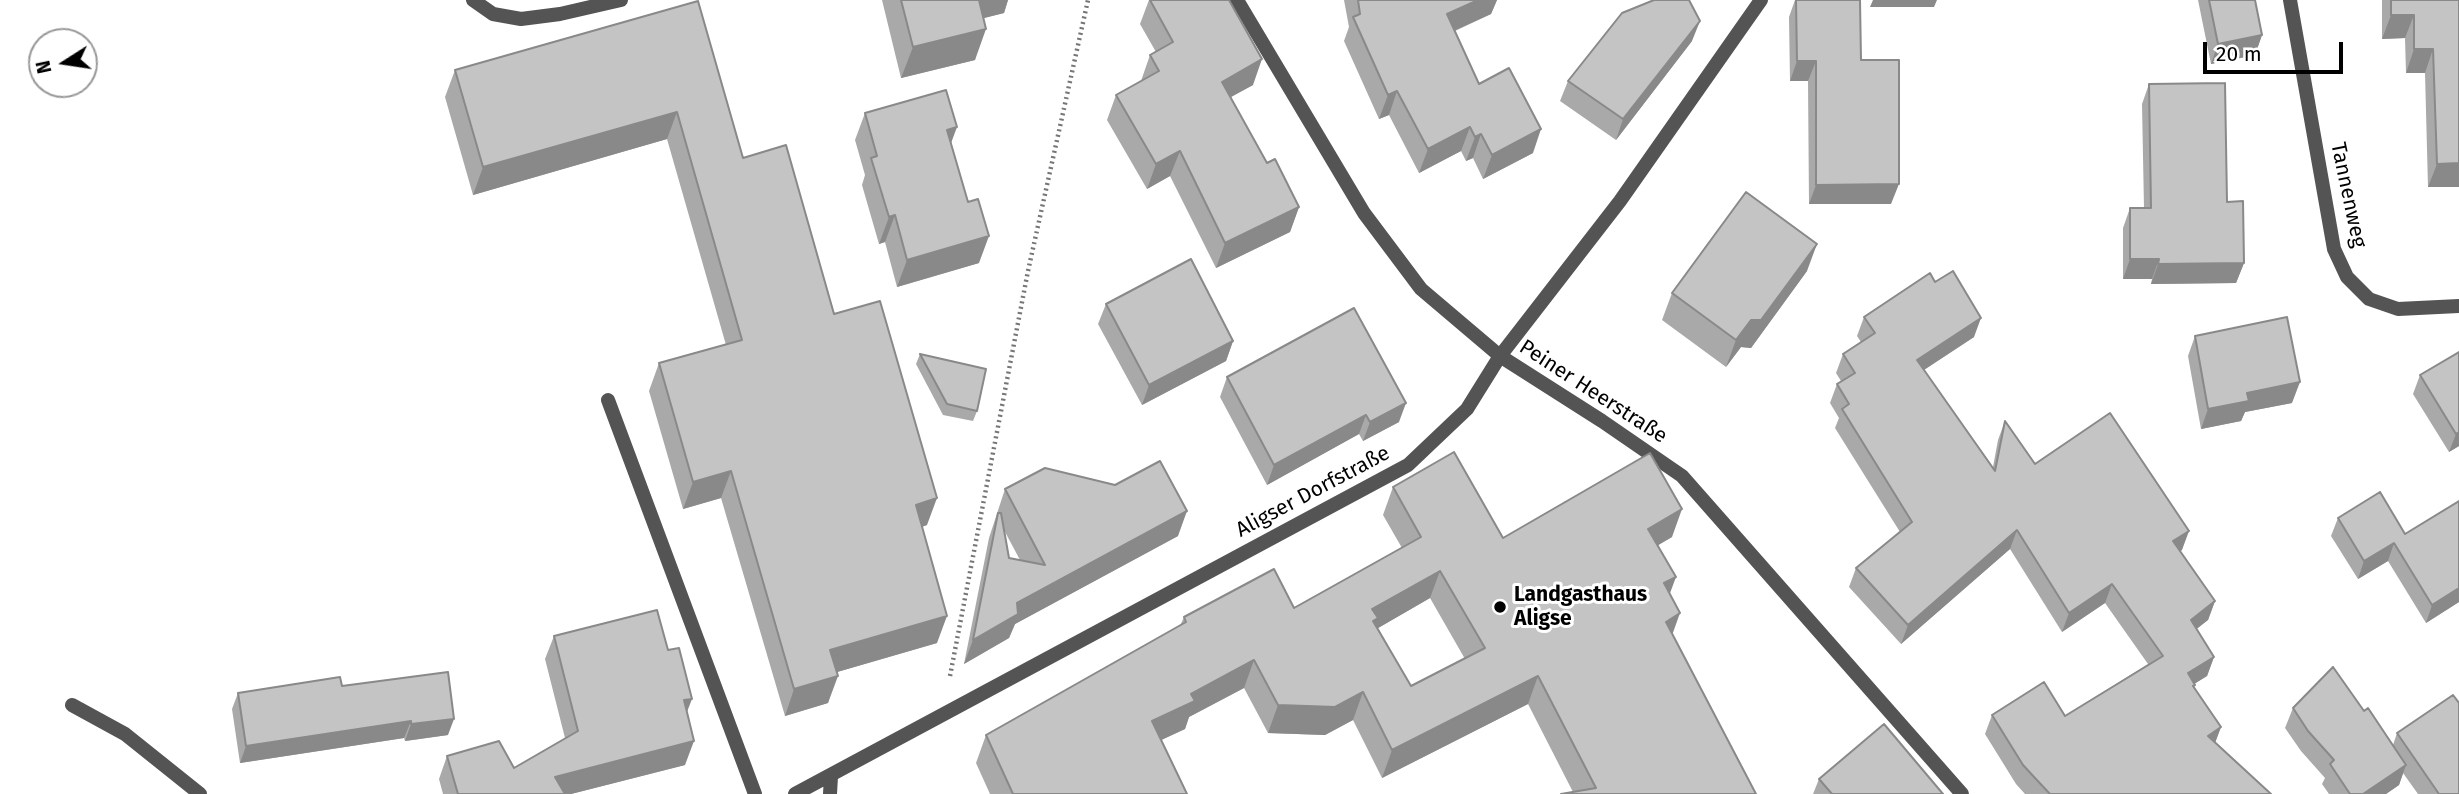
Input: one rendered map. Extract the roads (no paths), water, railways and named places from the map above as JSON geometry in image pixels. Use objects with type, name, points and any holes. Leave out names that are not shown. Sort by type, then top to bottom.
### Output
[{"type":"street","points":[[473,0],[493,14],[521,19],[560,14],[621,0]]},
{"type":"street","name":"Peiner Heerstraße","points":[[1237,0],[1364,214],[1421,289],[1500,356],[1682,476],[1962,794]]},
{"type":"street","name":"Aligser Dorfstraße","points":[[795,794],[1408,465],[1467,409],[1500,356],[1620,201],[1761,0]]},
{"type":"street","name":"Tannenweg","points":[[2290,0],[2334,250],[2347,277],[2369,299],[2398,309],[2459,306]]},
{"type":"street","points":[[608,400],[755,794]]},
{"type":"street","points":[[72,705],[125,734],[200,794]]},
{"type":"street","points":[[830,794],[831,775]]},
{"type":"place","name":"Landgasthaus Aligse","points":[[1500,607]]}]
